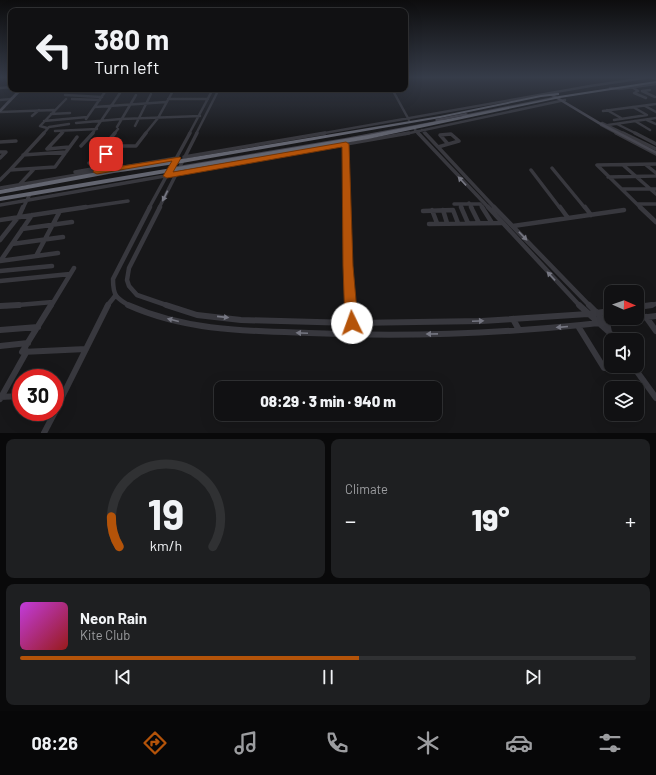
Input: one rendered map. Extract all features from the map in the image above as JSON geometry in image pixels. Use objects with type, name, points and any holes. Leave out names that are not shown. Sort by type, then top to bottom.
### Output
[{"type":"highway","points":[[0,192],[19,186],[114,171],[177,164],[368,136],[555,97]]},
{"type":"highway","points":[[415,126],[549,100],[556,97]]},
{"type":"highway","points":[[0,199],[177,164]]},
{"type":"main road","points":[[177,164],[352,138],[555,97]]},
{"type":"main road","points":[[556,97],[600,123],[654,151]]},
{"type":"main road","points":[[0,112],[2,107],[11,99]]},
{"type":"main road","points":[[600,123],[607,125],[654,151]]},
{"type":"street","points":[[84,122],[102,97]]},
{"type":"street","points":[[81,146],[97,129],[117,97]]},
{"type":"street","points":[[135,97],[117,128],[104,145],[112,147],[136,146],[158,117],[169,97]]},
{"type":"street","points":[[135,126],[150,97]]},
{"type":"street","points":[[215,97],[177,164],[167,176],[117,269],[112,285],[115,296],[129,306],[157,316],[192,325],[238,330],[352,334],[487,333],[604,323]]},
{"type":"street","points":[[397,97],[415,126],[450,168],[588,314],[609,332]]},
{"type":"street","points":[[0,205],[346,144],[415,126],[541,97]]},
{"type":"street","points":[[0,188],[97,172],[177,164],[415,126],[555,97]]},
{"type":"street","points":[[640,99],[654,97]]},
{"type":"street","points":[[0,100],[11,99]]},
{"type":"street","points":[[66,99],[40,126],[48,128],[69,124]]},
{"type":"street","points":[[72,99],[100,100]]},
{"type":"street","points":[[95,107],[208,99]]},
{"type":"street","points":[[208,99],[177,164],[175,174],[159,208],[128,268],[126,276],[127,282],[131,290],[137,295],[197,315],[241,320],[352,323],[482,321],[604,312]]},
{"type":"street","points":[[650,130],[605,110],[656,104]]},
{"type":"street","points":[[644,106],[656,112]]},
{"type":"street","points":[[633,107],[648,115],[646,115]]},
{"type":"street","points":[[32,116],[40,110]]},
{"type":"street","points":[[0,112],[54,110]]},
{"type":"street","points":[[53,120],[60,113]]},
{"type":"street","points":[[51,114],[70,113]]},
{"type":"street","points":[[614,120],[646,115],[655,118]]},
{"type":"street","points":[[76,123],[139,118],[205,116]]},
{"type":"street","points":[[44,121],[87,117]]},
{"type":"street","points":[[607,125],[655,118]]},
{"type":"street","points":[[647,119],[656,124]]},
{"type":"street","points":[[600,123],[608,130],[654,151]]},
{"type":"street","points":[[617,124],[656,144]]},
{"type":"street","points":[[415,126],[438,147],[604,320]]},
{"type":"street","points":[[0,180],[48,128]]},
{"type":"street","points":[[55,131],[97,129]]},
{"type":"street","points":[[43,154],[64,131]]},
{"type":"street","points":[[438,147],[459,141],[451,134],[440,135],[448,144]]},
{"type":"street","points":[[10,170],[55,167],[77,137]]},
{"type":"street","points":[[0,142],[16,141]]},
{"type":"street","points":[[346,144],[348,266],[352,334]]},
{"type":"street","points":[[47,149],[70,147]]},
{"type":"street","points":[[97,172],[101,162],[112,147]]},
{"type":"street","points":[[0,152],[6,152],[0,158]]},
{"type":"street","points":[[23,155],[66,152]]},
{"type":"street","points":[[89,163],[121,159]]},
{"type":"street","points":[[646,164],[656,173]]},
{"type":"street","points":[[655,220],[597,165],[656,164]]},
{"type":"street","points":[[75,172],[115,165]]},
{"type":"street","points":[[622,165],[656,194]]},
{"type":"street","points":[[450,168],[456,166]]},
{"type":"street","points":[[19,186],[35,168]]},
{"type":"street","points":[[552,168],[591,215]]},
{"type":"street","points":[[531,170],[568,218]]},
{"type":"street","points":[[608,177],[656,176]]},
{"type":"street","points":[[621,189],[656,189]]},
{"type":"street","points":[[0,240],[19,216],[30,194]]},
{"type":"street","points":[[0,220],[128,201]]},
{"type":"street","points":[[469,203],[479,223]]},
{"type":"street","points":[[454,204],[480,204],[492,223]]},
{"type":"street","points":[[460,204],[468,223]]},
{"type":"street","points":[[638,204],[656,204]]},
{"type":"street","points":[[150,208],[159,208]]},
{"type":"street","points":[[423,210],[453,210],[458,223]]},
{"type":"street","points":[[432,210],[437,224]]},
{"type":"street","points":[[443,210],[447,223]]},
{"type":"street","points":[[513,226],[624,210]]},
{"type":"street","points":[[36,256],[60,211]]},
{"type":"street","points":[[0,261],[32,215]]},
{"type":"street","points":[[22,229],[72,222]]},
{"type":"street","points":[[429,224],[509,222]]},
{"type":"street","points":[[12,244],[63,237]]},
{"type":"street","points":[[0,261],[58,254]]},
{"type":"street","points":[[0,272],[52,266]]},
{"type":"street","points":[[74,268],[22,352],[86,349]]},
{"type":"street","points":[[0,281],[70,274]]},
{"type":"street","points":[[64,393],[106,307],[115,296]]},
{"type":"street","points":[[0,306],[53,302]]},
{"type":"street","points":[[644,306],[656,304]]},
{"type":"street","points":[[656,316],[646,317],[656,331]]},
{"type":"street","points":[[513,319],[519,330]]},
{"type":"street","points":[[607,325],[609,332]]},
{"type":"street","points":[[578,326],[604,368]]},
{"type":"street","points":[[0,330],[38,327]]},
{"type":"street","points":[[0,346],[28,343]]},
{"type":"street","points":[[0,398],[28,351]]},
{"type":"street","points":[[638,373],[656,398]]},
{"type":"street","points":[[0,398],[12,397]]},
{"type":"street","points":[[44,433],[50,421]]},
{"type":"route","points":[[106,154],[97,172],[177,158],[167,176],[346,144],[348,266],[352,323]]}]
